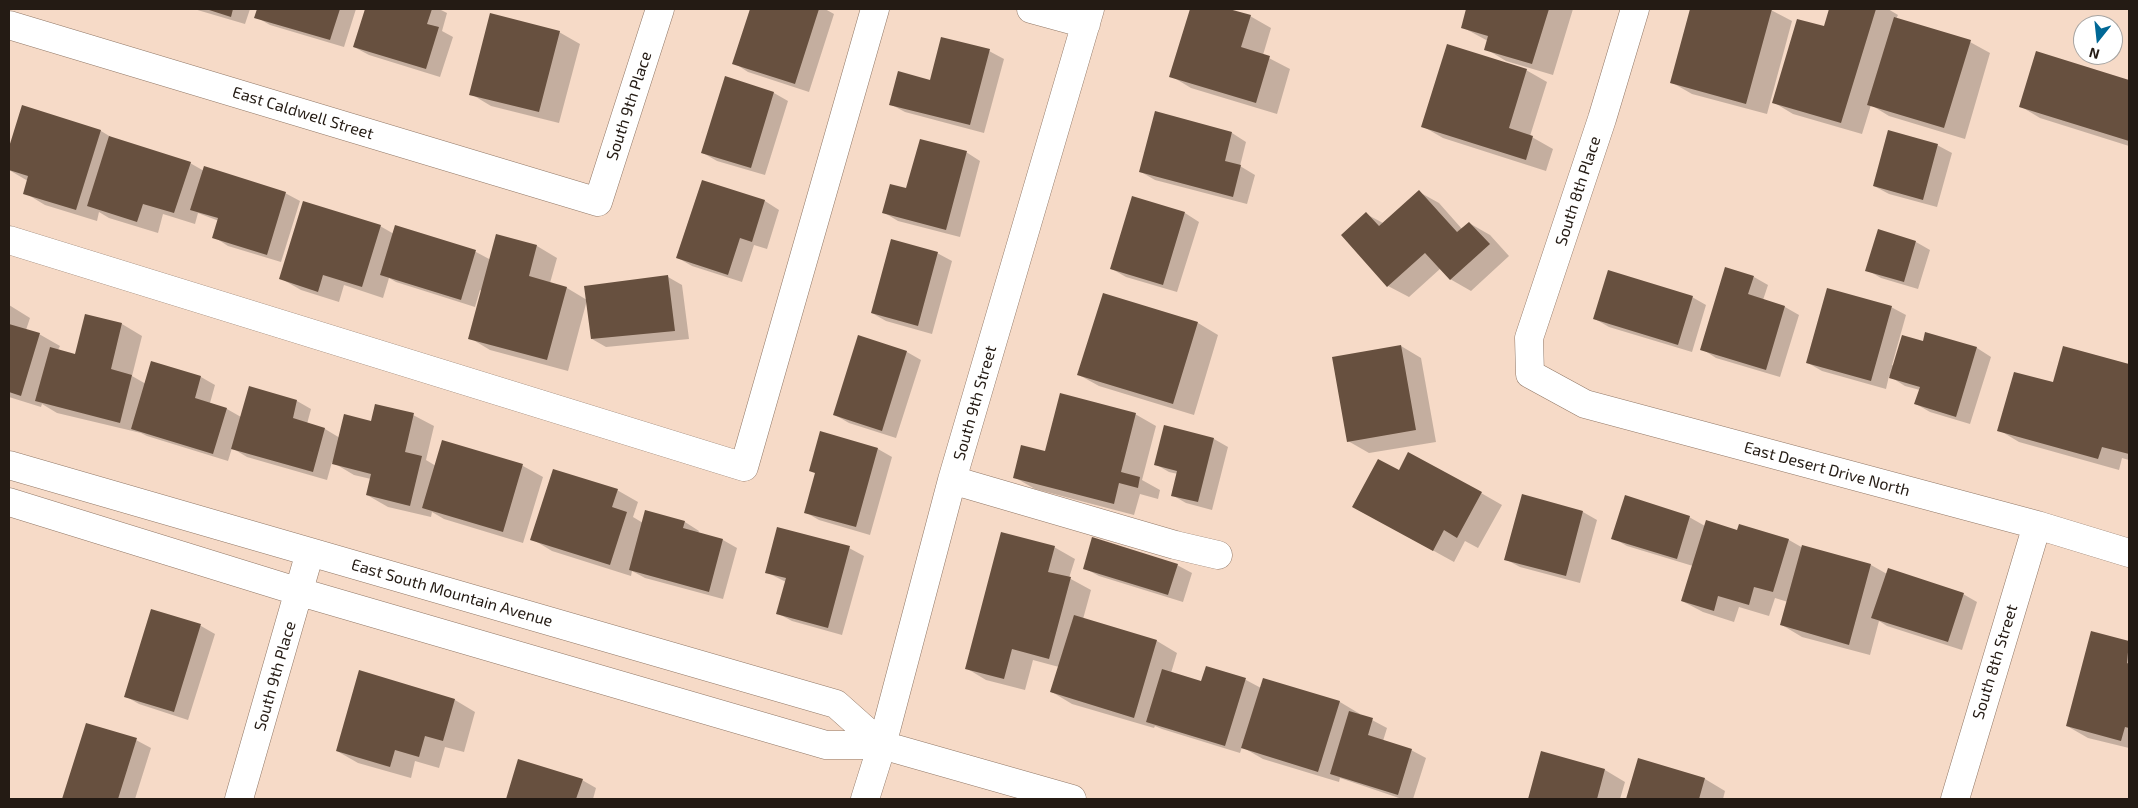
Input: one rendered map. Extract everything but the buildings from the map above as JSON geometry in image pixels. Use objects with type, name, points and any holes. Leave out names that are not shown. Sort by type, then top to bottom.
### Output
[{"type":"street","name":"South 9th Place","points":[[598,202],[660,9]]},
{"type":"street","points":[[9,240],[744,467],[875,9]]},
{"type":"street","points":[[1031,9],[1088,16]]},
{"type":"street","name":"South 8th Place","points":[[1530,374],[1529,338],[1602,119],[1635,9]]},
{"type":"street","name":"South 9th Street","points":[[865,799],[882,745],[952,480],[1088,16]]},
{"type":"street","name":"East Caldwell Street","points":[[9,24],[598,202]]},
{"type":"street","name":"East Desert Drive North","points":[[1530,374],[1585,404],[2037,525],[2129,552]]},
{"type":"street","name":"East South Mountain Avenue","points":[[9,465],[836,704],[882,745]]},
{"type":"street","points":[[952,480],[1174,545],[1218,555]]},
{"type":"street","name":"East South Mountain Avenue","points":[[9,502],[300,592],[826,745],[882,745],[1072,799]]},
{"type":"street","name":"South 8th Street","points":[[1955,799],[2037,525]]},
{"type":"street","name":"South 9th Place","points":[[239,799],[310,552]]}]
